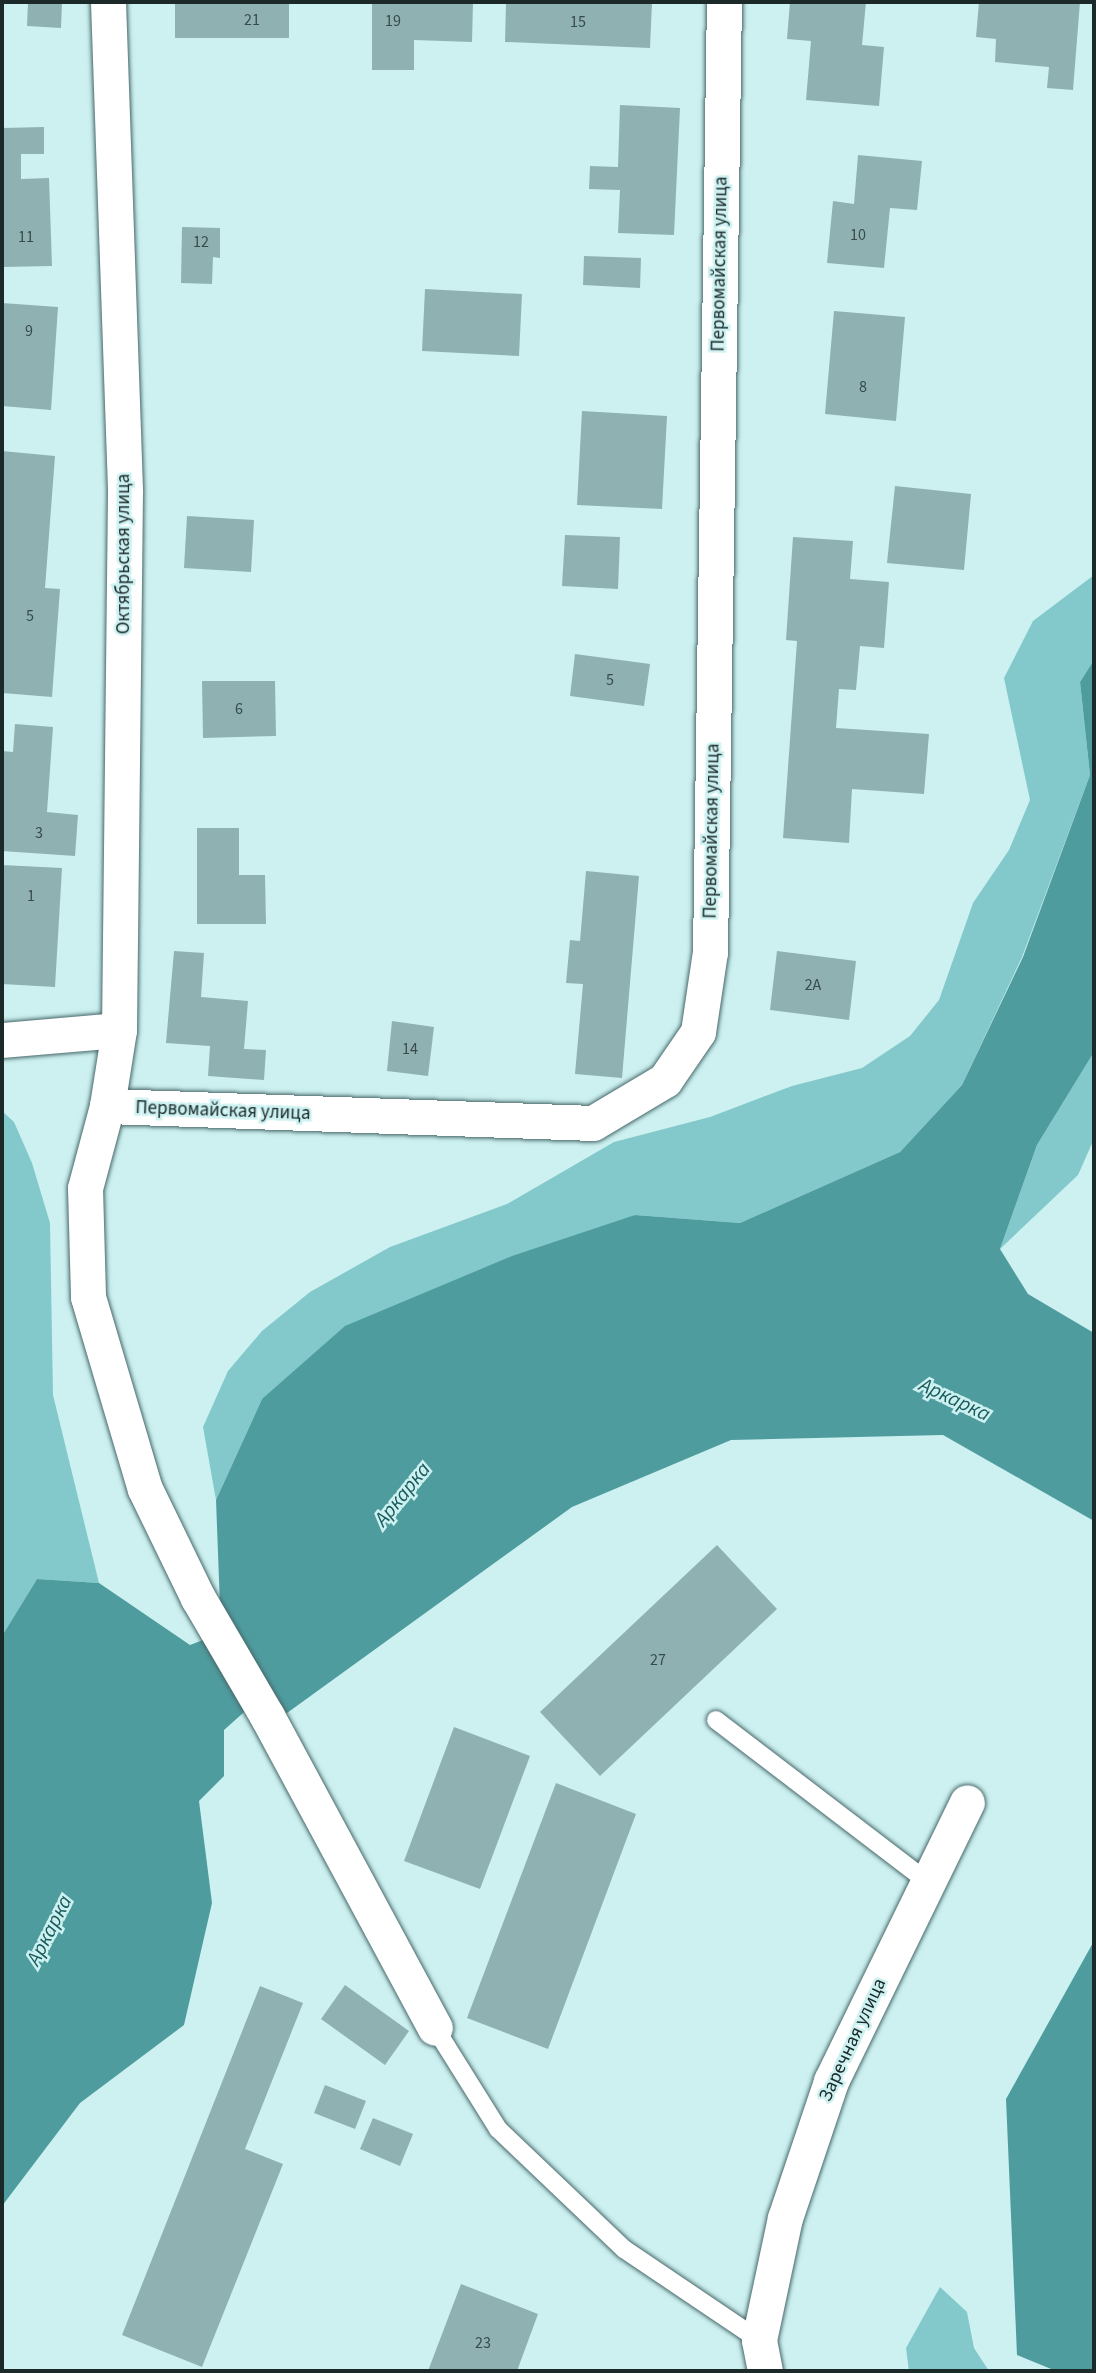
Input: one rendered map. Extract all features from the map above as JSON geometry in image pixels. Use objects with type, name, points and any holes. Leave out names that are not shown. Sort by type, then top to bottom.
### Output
[{"type":"street","name":"Октябрьская улица","points":[[108,2],[125,492],[120,1030],[107,1106],[85,1188],[88,1297],[145,1489],[198,1598],[267,1716],[435,2028]]},
{"type":"street","name":"Первомайская улица","points":[[107,1106],[593,1123],[665,1080],[698,1032],[710,951],[724,2]]},
{"type":"street","points":[[2,1040],[120,1030]]},
{"type":"street","name":"Заречная улица","points":[[762,2355],[785,2218],[831,2081],[967,1802]]},
{"type":"lane","points":[[716,1720],[928,1882]]},
{"type":"lane","points":[[435,2028],[498,2129],[624,2249],[762,2355]]},
{"type":"shaded area","points":[[1094,575],[1094,660],[1080,682],[1090,775],[1022,957],[962,1085],[900,1152],[740,1223],[635,1215],[262,1399],[216,1500],[203,1427],[228,1371],[262,1331],[310,1292],[390,1247],[507,1204],[614,1142],[710,1117],[792,1086],[862,1068],[910,1036],[939,1000],[973,903],[1009,850],[1030,800],[1004,678],[1033,621]]},
{"type":"shaded area","points":[[1094,1052],[1094,1139],[1078,1175],[1000,1249],[1037,1145]]},
{"type":"shaded area","points":[[2,1111],[14,1122],[32,1163],[50,1223],[53,1395],[99,1583],[37,1579],[2,1636]]},
{"type":"shaded area","points":[[940,2287],[967,2312],[974,2348],[989,2371],[909,2371],[906,2348]]},
{"type":"water","name":"Аркарка","points":[[1094,660],[1094,1052],[1037,1145],[1000,1249],[1028,1294],[1094,1333],[1094,1521],[943,1435],[731,1440],[572,1507],[287,1713],[260,1698],[224,1730],[224,1776],[199,1801],[212,1903],[184,2025],[80,2103],[2,2206],[2,1636],[37,1579],[99,1583],[190,1645],[221,1633],[216,1500],[262,1399],[345,1326],[512,1256],[635,1215],[740,1223],[900,1152],[962,1085],[1023,957],[1090,775],[1080,682]]},
{"type":"water","points":[[1094,1941],[1094,2371],[1056,2371],[1017,2355],[1006,2099]]},
{"type":"building","points":[[28,2],[62,2],[61,28],[27,26]]},
{"type":"building","points":[[175,2],[289,2],[289,38],[175,38]]},
{"type":"building","points":[[372,2],[473,2],[472,42],[414,40],[414,70],[372,70]]},
{"type":"building","points":[[506,2],[652,2],[650,48],[505,42]]},
{"type":"building","points":[[790,2],[866,2],[862,45],[884,47],[879,106],[806,100],[811,41],[787,39]]},
{"type":"building","points":[[979,2],[1080,2],[1073,90],[1047,88],[1049,67],[995,62],[996,39],[976,37]]},
{"type":"building","points":[[620,105],[680,108],[674,235],[618,233],[620,190],[589,189],[590,166],[618,167]]},
{"type":"building","points":[[44,127],[44,154],[21,154],[21,179],[49,178],[52,266],[2,267],[2,128]]},
{"type":"building","points":[[858,155],[922,161],[917,210],[890,208],[884,268],[827,263],[833,201],[854,204]]},
{"type":"building","points":[[182,227],[220,228],[220,258],[213,257],[212,284],[181,283]]},
{"type":"building","points":[[584,256],[641,258],[640,288],[583,285]]},
{"type":"building","points":[[425,289],[522,294],[519,356],[422,351]]},
{"type":"building","points":[[2,303],[58,307],[51,410],[2,406]]},
{"type":"building","points":[[834,311],[905,317],[896,421],[825,414]]},
{"type":"building","points":[[582,411],[667,416],[662,509],[577,505]]},
{"type":"building","points":[[2,451],[55,456],[45,588],[60,589],[52,697],[2,693]]},
{"type":"building","points":[[895,486],[971,494],[964,570],[887,563]]},
{"type":"building","points":[[187,516],[254,520],[251,572],[184,568]]},
{"type":"building","points":[[565,535],[620,537],[618,589],[562,586]]},
{"type":"building","points":[[793,537],[853,541],[850,579],[889,582],[884,648],[860,646],[856,690],[839,689],[836,728],[929,734],[924,794],[852,789],[849,843],[783,838],[797,641],[786,640]]},
{"type":"building","points":[[575,654],[650,664],[644,706],[570,696]]},
{"type":"building","points":[[202,681],[275,681],[276,736],[203,738]]},
{"type":"building","points":[[15,724],[53,727],[47,812],[78,815],[75,856],[2,851],[2,751],[13,752]]},
{"type":"building","points":[[197,828],[239,828],[239,875],[265,875],[266,924],[197,924]]},
{"type":"building","points":[[2,865],[62,868],[55,987],[2,984]]},
{"type":"building","points":[[586,871],[639,876],[622,1078],[575,1074],[583,984],[566,983],[570,940],[580,941]]},
{"type":"building","points":[[174,951],[204,953],[201,997],[248,1001],[244,1049],[266,1050],[264,1080],[208,1076],[210,1046],[166,1043]]},
{"type":"building","points":[[777,951],[856,961],[849,1020],[770,1010]]},
{"type":"building","points":[[392,1021],[434,1027],[428,1076],[387,1071]]},
{"type":"building","points":[[717,1545],[777,1609],[600,1776],[540,1712]]},
{"type":"building","points":[[454,1727],[530,1756],[480,1889],[404,1861]]},
{"type":"building","points":[[556,1783],[636,1814],[548,2049],[467,2018]]},
{"type":"building","points":[[345,1985],[409,2031],[385,2065],[321,2019]]},
{"type":"building","points":[[260,1986],[303,2003],[245,2149],[283,2164],[202,2367],[122,2335]]},
{"type":"building","points":[[325,2085],[366,2101],[355,2129],[314,2113]]},
{"type":"building","points":[[373,2118],[413,2134],[400,2166],[360,2149]]},
{"type":"building","points":[[461,2284],[538,2314],[517,2371],[428,2371]]}]
